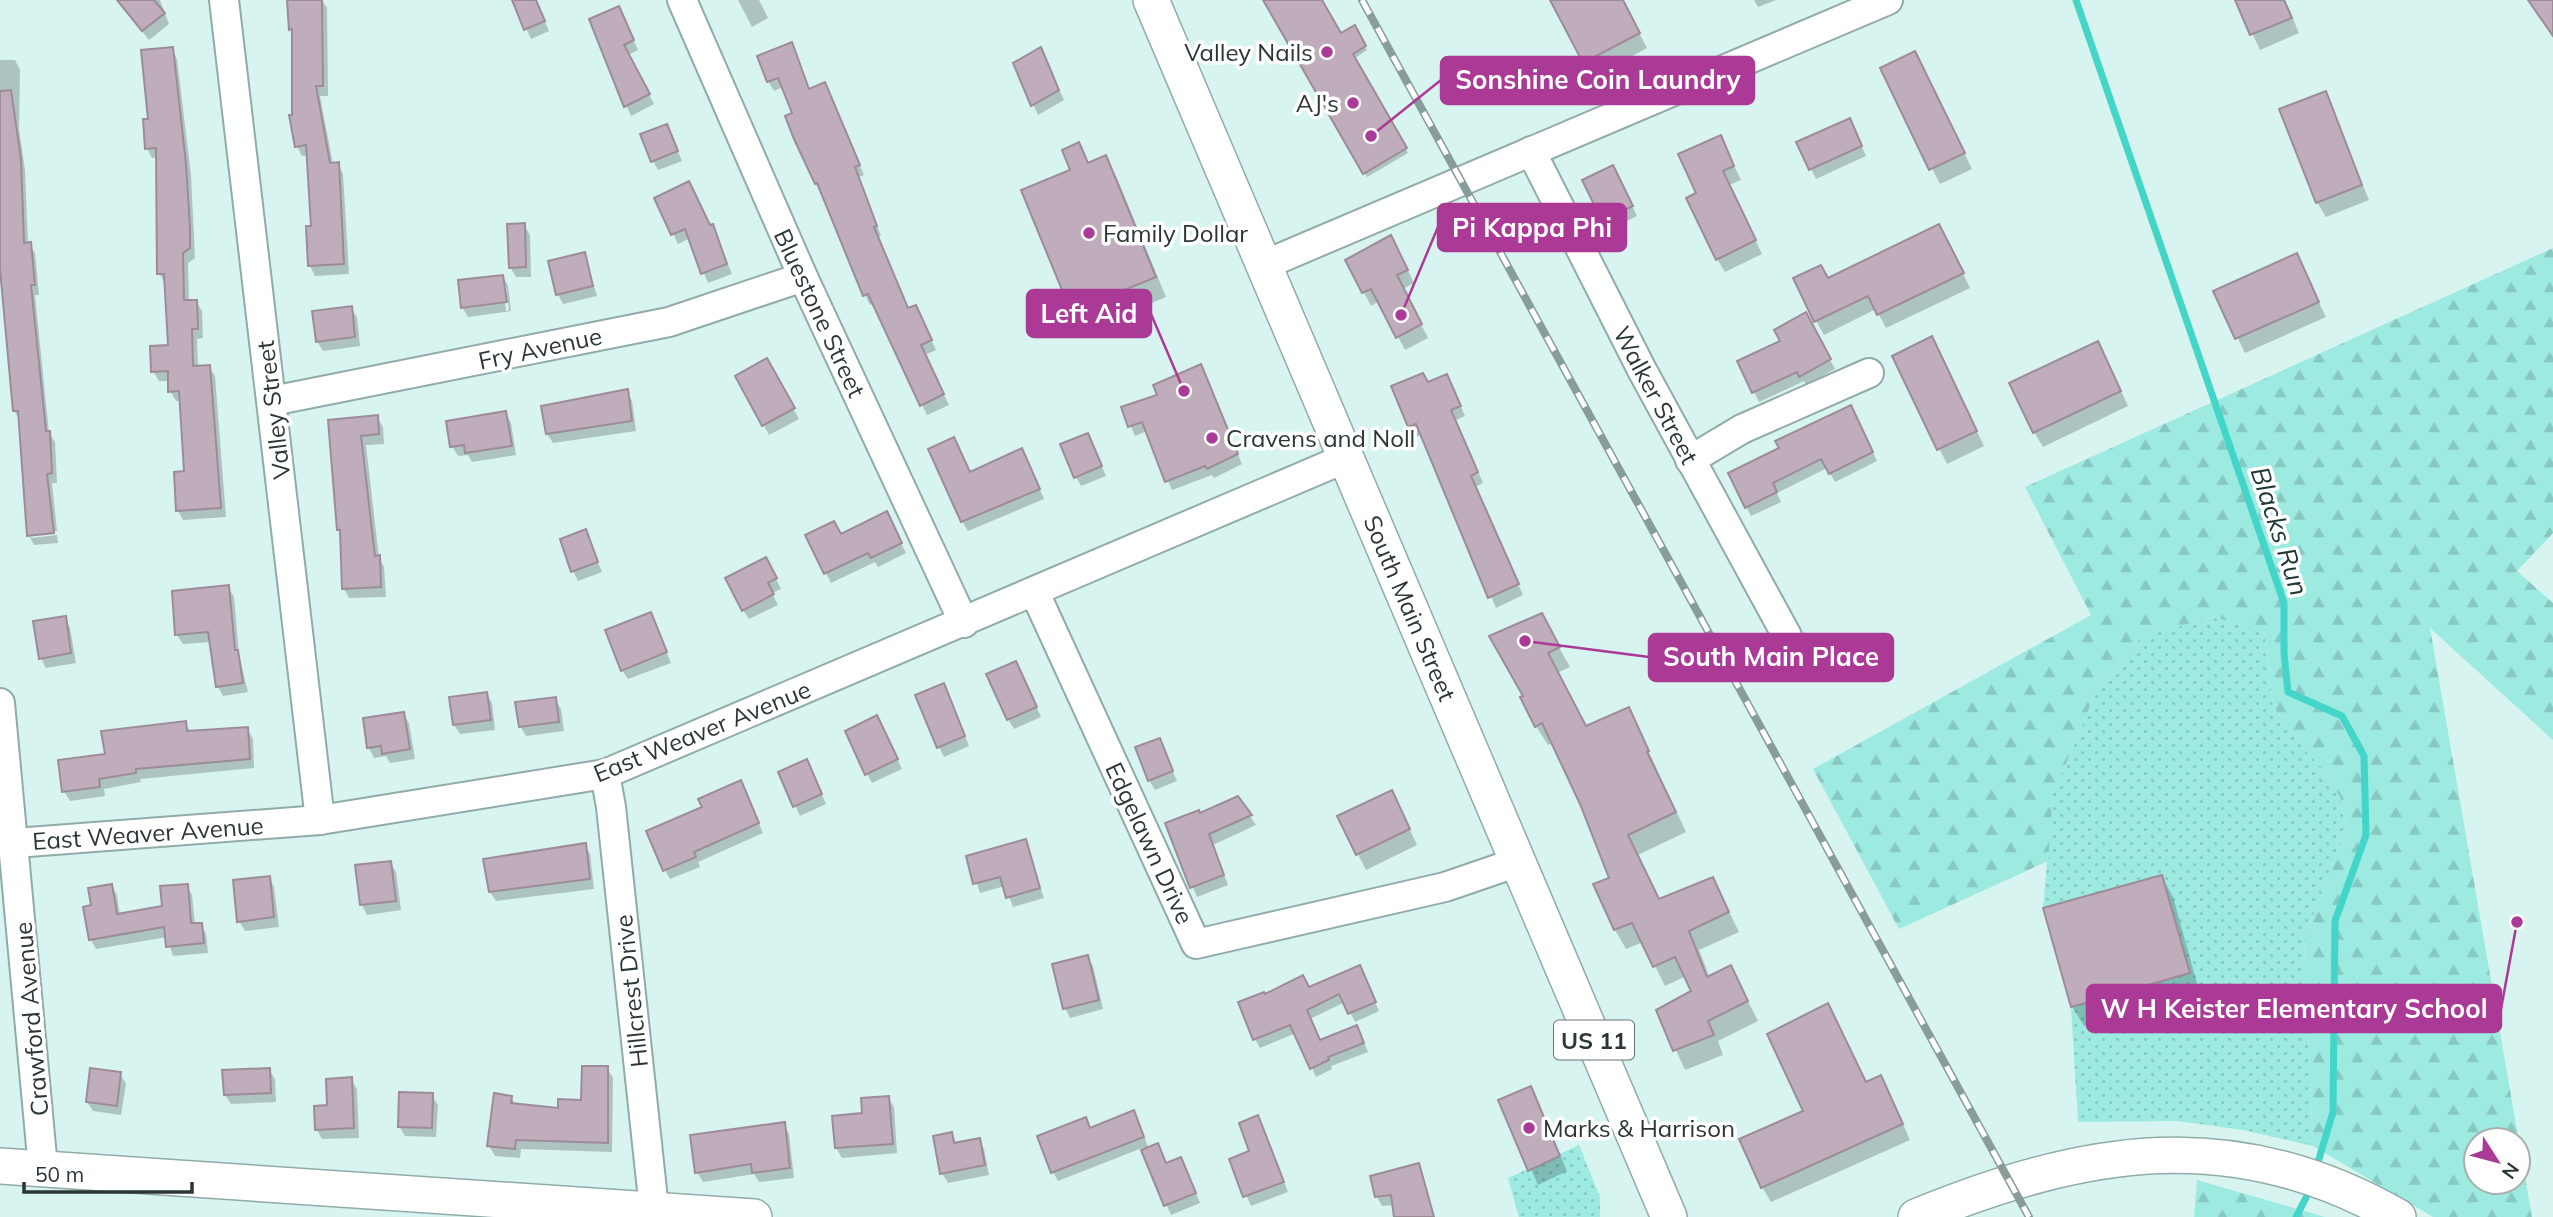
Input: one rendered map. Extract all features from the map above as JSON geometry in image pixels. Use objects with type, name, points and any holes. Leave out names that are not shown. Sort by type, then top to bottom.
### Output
[{"type":"main road","name":"South Main Street","points":[[1152,0],[1669,1217]]},
{"type":"main road","points":[[1916,1217],[2043,1171],[2126,1157],[2227,1156],[2293,1172],[2338,1187],[2398,1217]]},
{"type":"main road","points":[[0,1166],[754,1217]]},
{"type":"main road","points":[[1640,1217],[1650,1172]]},
{"type":"street","name":"Valley Street","points":[[224,0],[320,820]]},
{"type":"street","name":"Bluestone Street","points":[[682,0],[803,277],[964,623]]},
{"type":"street","points":[[1264,265],[1888,0]]},
{"type":"street","name":"Walker Street","points":[[1531,151],[1690,460],[1787,636]]},
{"type":"street","name":"Fry Avenue","points":[[272,401],[669,321],[803,277]]},
{"type":"street","points":[[1690,460],[1742,429],[1869,373]]},
{"type":"street","name":"East Weaver Avenue","points":[[15,843],[320,820],[605,774],[1035,593],[1346,458]]},
{"type":"street","name":"Edgelawn Drive","points":[[1035,593],[1196,944],[1445,887],[1518,862]]},
{"type":"street","name":"Crawford Avenue","points":[[0,703],[43,1168]]},
{"type":"street","name":"Hillcrest Drive","points":[[605,774],[654,1209]]},
{"type":"green space","points":[[2553,248],[2553,533],[2517,571],[2553,603],[2553,740],[2430,628],[2516,1126],[2462,1126],[2462,1196],[2528,1196],[2532,1217],[2433,1217],[2313,1146],[2304,939],[2346,831],[2341,799],[2323,769],[2302,747],[2273,706],[2264,631],[2213,617],[2141,637],[2095,694],[2053,794],[2048,861],[1899,929],[1813,769],[2091,615],[2025,487]]},
{"type":"green space","points":[[2213,617],[2264,631],[2273,706],[2302,747],[2323,769],[2341,799],[2346,831],[2304,939],[2313,1146],[2243,1130],[2177,1121],[2078,1122],[2071,1007],[2190,973],[2162,875],[2043,908],[2053,794],[2095,694],[2141,637]]},
{"type":"green space","points":[[1579,1145],[1600,1197],[1600,1217],[1519,1217],[1508,1178]]},
{"type":"green space","points":[[2197,1180],[2325,1217],[2194,1217]]},
{"type":"building","points":[[117,0],[154,0],[165,13],[142,31]]},
{"type":"building","points":[[287,0],[322,0],[323,86],[316,86],[330,163],[339,162],[344,264],[308,266],[306,226],[311,226],[306,145],[295,147],[289,115],[292,115],[292,29],[289,30]]},
{"type":"building","points":[[512,0],[536,0],[545,21],[524,30]]},
{"type":"building","points":[[1263,0],[1322,0],[1341,33],[1355,25],[1366,46],[1353,54],[1407,148],[1363,174]]},
{"type":"building","points":[[1550,0],[1623,0],[1640,33],[1583,63]]},
{"type":"building","points":[[2235,0],[2284,0],[2292,18],[2250,35]]},
{"type":"building","points":[[2528,0],[2553,0],[2553,36]]},
{"type":"building","points":[[619,6],[634,40],[624,45],[650,94],[624,107],[589,19]]},
{"type":"building","points":[[792,42],[809,89],[825,82],[860,165],[855,167],[877,226],[874,227],[908,308],[916,305],[932,340],[921,345],[944,394],[920,406],[868,294],[863,296],[817,183],[815,184],[794,139],[785,116],[792,113],[778,78],[767,82],[757,56]]},
{"type":"building","points":[[173,47],[190,228],[190,248],[183,253],[184,300],[197,300],[198,329],[192,329],[193,366],[210,365],[221,508],[176,511],[174,472],[184,471],[179,391],[168,392],[168,371],[151,372],[150,346],[168,345],[164,274],[157,274],[156,148],[145,149],[143,119],[148,119],[141,50]]},
{"type":"building","points":[[1041,47],[1059,90],[1031,106],[1013,63]]},
{"type":"building","points":[[1915,51],[1965,153],[1929,170],[1880,68]]},
{"type":"building","points":[[11,90],[21,159],[24,243],[31,242],[35,285],[31,285],[46,431],[50,431],[52,473],[47,474],[54,533],[27,536],[18,411],[13,411],[0,269],[0,91]]},
{"type":"building","points":[[2326,91],[2362,185],[2316,203],[2279,109]]},
{"type":"building","points":[[1850,118],[1862,146],[1809,170],[1796,142]]},
{"type":"building","points":[[667,124],[678,151],[651,162],[640,134]]},
{"type":"building","points":[[1721,135],[1734,166],[1723,171],[1756,240],[1716,260],[1686,198],[1696,193],[1678,154]]},
{"type":"building","name":"Family Dollar","points":[[1079,142],[1088,163],[1106,155],[1156,277],[1071,312],[1021,190],[1070,170],[1062,150]]},
{"type":"building","points":[[1613,165],[1633,206],[1602,221],[1582,180]]},
{"type":"building","points":[[689,181],[710,225],[713,224],[727,264],[701,274],[685,229],[671,235],[654,198]]},
{"type":"building","points":[[525,223],[526,267],[509,268],[507,224]]},
{"type":"building","points":[[1939,224],[1964,273],[1877,315],[1868,296],[1814,322],[1793,278],[1821,265],[1828,278]]},
{"type":"building","points":[[1391,235],[1408,270],[1397,275],[1422,324],[1396,338],[1371,289],[1362,293],[1345,260]]},
{"type":"building","points":[[585,252],[593,286],[556,295],[548,261]]},
{"type":"building","points":[[2297,253],[2319,302],[2235,339],[2213,291]]},
{"type":"building","points":[[503,275],[507,302],[461,308],[458,280]]},
{"type":"building","points":[[352,306],[355,337],[316,342],[312,311]]},
{"type":"building","points":[[1806,312],[1831,359],[1799,377],[1797,372],[1752,393],[1737,361],[1780,341],[1774,330]]},
{"type":"building","points":[[1932,336],[1977,431],[1937,450],[1892,356]]},
{"type":"building","points":[[2098,341],[2121,391],[2033,433],[2009,383]]},
{"type":"building","points":[[767,358],[795,408],[762,426],[735,376]]},
{"type":"building","points":[[1201,364],[1238,454],[1207,469],[1205,466],[1165,482],[1142,422],[1128,427],[1121,407],[1157,395],[1153,385]]},
{"type":"building","points":[[1423,373],[1428,382],[1447,374],[1461,406],[1451,410],[1478,472],[1471,476],[1519,584],[1488,598],[1416,424],[1408,427],[1391,386]]},
{"type":"building","points":[[628,389],[632,421],[546,434],[541,406]]},
{"type":"building","points":[[1851,405],[1873,452],[1829,474],[1821,459],[1773,483],[1777,492],[1745,508],[1728,473],[1779,448],[1775,441]]},
{"type":"building","points":[[506,411],[512,446],[465,453],[464,445],[450,447],[446,421]]},
{"type":"building","points":[[378,415],[379,434],[361,436],[375,556],[380,555],[381,587],[342,589],[340,530],[337,530],[328,420]]},
{"type":"building","points":[[1088,433],[1102,466],[1074,478],[1060,444]]},
{"type":"building","points":[[954,437],[970,472],[1022,448],[1040,489],[961,522],[928,449]]},
{"type":"building","points":[[887,511],[902,543],[871,558],[868,553],[824,574],[805,535],[834,521],[841,534]]},
{"type":"building","points":[[586,529],[598,562],[571,572],[560,539]]},
{"type":"building","points":[[766,557],[777,578],[768,583],[774,594],[742,611],[725,578]]},
{"type":"building","points":[[229,585],[235,650],[238,650],[243,683],[216,687],[208,632],[175,635],[172,591]]},
{"type":"building","points":[[651,612],[667,652],[621,671],[605,630]]},
{"type":"building","points":[[1542,613],[1560,647],[1548,653],[1586,726],[1629,707],[1676,812],[1628,835],[1659,899],[1713,877],[1729,912],[1689,931],[1707,977],[1731,965],[1748,1001],[1708,1021],[1714,1035],[1673,1051],[1656,1010],[1691,991],[1675,957],[1653,967],[1632,923],[1614,930],[1593,884],[1609,878],[1580,804],[1542,723],[1535,727],[1520,697],[1523,696],[1489,636]]},
{"type":"building","points":[[66,616],[71,653],[39,659],[33,621]]},
{"type":"building","points":[[1016,661],[1037,707],[1007,720],[986,674]]},
{"type":"building","points":[[944,683],[965,736],[937,748],[915,695]]},
{"type":"building","points":[[487,692],[491,720],[453,725],[449,697]]},
{"type":"building","points":[[556,697],[559,722],[519,727],[515,702]]},
{"type":"building","points":[[404,712],[410,749],[382,754],[381,746],[367,748],[363,718]]},
{"type":"building","points":[[877,715],[898,759],[865,775],[845,731]]},
{"type":"building","points":[[186,721],[187,731],[248,727],[250,759],[136,769],[136,773],[99,779],[100,787],[62,792],[58,760],[105,754],[101,731]]},
{"type":"building","points":[[1160,738],[1173,771],[1148,781],[1135,747]]},
{"type":"building","points":[[807,759],[822,794],[793,807],[778,772]]},
{"type":"building","points":[[741,780],[759,823],[694,852],[696,857],[663,871],[646,831],[702,807],[698,799]]},
{"type":"building","points":[[1392,790],[1410,829],[1356,855],[1337,816]]},
{"type":"building","points":[[1238,796],[1252,815],[1209,834],[1224,875],[1190,888],[1165,823],[1199,810],[1200,813]]},
{"type":"building","points":[[1026,839],[1040,888],[1006,898],[1000,877],[973,884],[966,856]]},
{"type":"building","points":[[586,843],[590,879],[489,892],[483,859]]},
{"type":"building","points":[[391,861],[396,901],[360,905],[355,865]]},
{"type":"building","points":[[2162,875],[2190,973],[2071,1007],[2043,908]]},
{"type":"building","points":[[270,876],[274,917],[237,922],[233,880]]},
{"type":"building","points":[[112,884],[117,914],[162,906],[160,886],[188,884],[191,923],[202,923],[204,943],[166,947],[164,927],[89,940],[83,907],[91,905],[88,888]]},
{"type":"building","points":[[1088,955],[1099,1000],[1063,1009],[1052,964]]},
{"type":"building","points":[[1360,965],[1376,1002],[1348,1014],[1339,994],[1307,1010],[1320,1040],[1357,1025],[1364,1043],[1328,1057],[1329,1060],[1310,1069],[1290,1025],[1253,1040],[1238,1002],[1264,992],[1265,994],[1303,975],[1309,987]]},
{"type":"building","points":[[1828,1003],[1866,1082],[1881,1075],[1903,1124],[1761,1188],[1739,1139],[1803,1111],[1767,1034]]},
{"type":"building","points":[[582,1066],[608,1066],[608,1143],[516,1140],[515,1149],[487,1146],[494,1093],[512,1096],[511,1103],[558,1108],[558,1099],[581,1100]]},
{"type":"building","points":[[90,1068],[121,1072],[117,1106],[86,1102]]},
{"type":"building","points":[[270,1068],[271,1093],[224,1095],[222,1070]]},
{"type":"building","points":[[352,1077],[354,1128],[315,1130],[314,1106],[327,1105],[326,1079]]},
{"type":"building","name":"Marks & Harrison","points":[[1531,1086],[1560,1156],[1528,1171],[1498,1100]]},
{"type":"building","points":[[399,1092],[433,1093],[432,1128],[398,1127]]},
{"type":"building","points":[[889,1096],[893,1144],[835,1148],[832,1116],[862,1113],[861,1098]]},
{"type":"building","points":[[1134,1110],[1144,1137],[1051,1173],[1037,1136],[1086,1117],[1090,1128]]},
{"type":"building","points":[[1258,1115],[1284,1182],[1243,1197],[1229,1159],[1249,1151],[1239,1123]]},
{"type":"building","points":[[785,1122],[790,1168],[752,1173],[751,1164],[695,1173],[690,1135]]},
{"type":"building","points":[[952,1132],[954,1143],[980,1138],[985,1165],[940,1174],[933,1136]]},
{"type":"building","points":[[1158,1143],[1166,1163],[1181,1157],[1196,1193],[1164,1206],[1141,1150]]},
{"type":"building","points":[[1419,1163],[1434,1217],[1394,1217],[1391,1195],[1375,1197],[1370,1176]]},
{"type":"waterway","name":"Blacks Run","points":[[2076,0],[2284,603],[2284,653],[2288,692],[2342,716],[2364,756],[2366,835],[2335,921],[2333,1112],[2315,1172]]},
{"type":"waterway","name":"Blacks Run","points":[[2296,1217],[2310,1190]]},
{"type":"railway","points":[[1362,0],[2029,1217]]},
{"type":"place","name":"Valley Nails","points":[[1327,52]]},
{"type":"place","name":"AJ's","points":[[1353,103]]},
{"type":"place","name":"Sonshine Coin Laundry","points":[[1371,136]]},
{"type":"place","name":"Family Dollar","points":[[1089,233]]},
{"type":"place","name":"Pi Kappa Phi","points":[[1401,315]]},
{"type":"place","name":"Left Aid","points":[[1184,391]]},
{"type":"place","name":"Cravens and Noll","points":[[1212,438]]},
{"type":"place","name":"South Main Place","points":[[1525,641]]},
{"type":"place","name":"W H Keister Elementary School","points":[[2517,922]]},
{"type":"place","name":"Marks & Harrison","points":[[1529,1128]]}]
